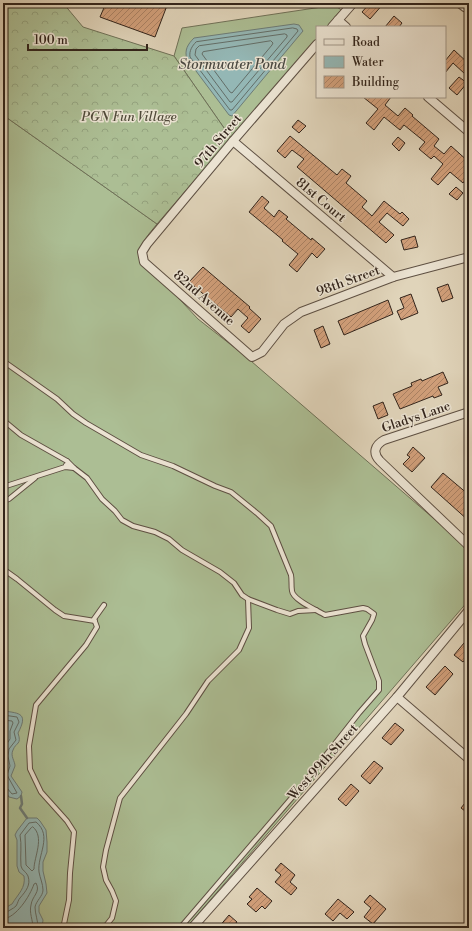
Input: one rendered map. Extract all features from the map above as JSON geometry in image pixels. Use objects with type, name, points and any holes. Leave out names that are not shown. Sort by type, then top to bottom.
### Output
[{"type":"street","points":[[333,26],[353,3]]},
{"type":"street","points":[[338,20],[345,26]]},
{"type":"street","name":"97th Street","points":[[142,256],[142,252],[147,244],[316,45]]},
{"type":"street","points":[[429,98],[469,132]]},
{"type":"street","name":"81st Court","points":[[233,141],[393,278]]},
{"type":"street","name":"82nd Avenue","points":[[142,256],[148,265],[252,357]]},
{"type":"street","name":"98th Street","points":[[252,357],[262,352],[284,324],[301,312],[393,278],[469,257]]},
{"type":"street","name":"Gladys Lane","points":[[469,412],[384,440],[377,445],[375,450],[375,454],[380,461],[469,546]]},
{"type":"street","name":"West 99th Street","points":[[192,928],[397,697],[469,610]]},
{"type":"street","points":[[397,697],[469,759]]},
{"type":"lane","points":[[456,3],[464,9],[469,3]]},
{"type":"lane","points":[[3,361],[57,399],[73,414],[86,423],[141,455],[173,466],[231,492],[245,503],[271,526],[291,575],[293,582],[292,591],[295,597],[325,615],[363,608],[374,614],[364,636],[365,644],[379,681],[379,690],[301,787],[180,928]]},
{"type":"lane","points":[[3,420],[21,435],[67,461],[87,478],[102,498],[116,511],[122,520],[133,526],[155,532],[169,539],[182,550],[234,583],[248,609]]},
{"type":"lane","points":[[3,486],[37,477],[65,467],[66,465],[70,466],[67,461]]},
{"type":"lane","points":[[65,467],[74,468]]},
{"type":"lane","points":[[3,500],[9,499],[37,477]]},
{"type":"lane","points":[[3,569],[64,616],[95,621]]},
{"type":"lane","points":[[241,594],[248,599],[290,614],[298,611],[318,610]]},
{"type":"lane","points":[[104,928],[112,918],[116,901],[106,880],[103,867],[120,798],[186,714],[208,681],[239,650],[249,628],[248,599]]},
{"type":"lane","points":[[65,928],[64,924],[69,900],[74,832],[67,821],[41,792],[30,770],[29,746],[36,705],[86,646],[98,627],[94,619],[104,605]]},
{"type":"green space","name":"PGN Fun Village","points":[[3,3],[63,3],[83,27],[174,56],[231,138],[157,224],[3,115]]},
{"type":"green space","points":[[335,5],[341,10],[328,26],[316,26],[316,39],[231,138],[174,56],[182,28]]},
{"type":"green space","points":[[3,115],[157,224],[143,243],[139,256],[198,319],[244,355],[469,549],[469,600],[186,928],[3,928]]},
{"type":"water","name":"Stormwater Pond","points":[[294,24],[299,25],[303,31],[232,116],[229,115],[187,59],[187,47],[194,38]]},
{"type":"water","points":[[3,711],[18,714],[22,718],[21,727],[18,733],[19,742],[14,747],[12,752],[15,766],[11,776],[22,792],[21,796],[17,799],[9,797],[3,788]]},
{"type":"water","points":[[27,818],[37,818],[46,830],[47,852],[43,862],[43,871],[47,893],[39,906],[39,912],[43,920],[42,928],[3,928],[4,911],[12,904],[24,884],[24,876],[19,872],[17,866],[17,840],[15,835]]},
{"type":"building","points":[[106,3],[168,3],[155,37],[100,17]]},
{"type":"building","points":[[370,3],[384,3],[370,19],[362,12]]},
{"type":"building","points":[[394,16],[402,23],[400,26],[386,26]]},
{"type":"building","points":[[454,50],[469,64],[469,69],[465,74],[453,63],[446,72],[446,60]]},
{"type":"building","points":[[459,77],[467,83],[457,95],[449,88]]},
{"type":"building","points":[[364,98],[390,98],[385,105],[398,116],[405,108],[439,139],[434,146],[444,154],[451,146],[469,162],[469,175],[463,183],[450,172],[438,185],[431,179],[443,164],[434,156],[431,159],[419,149],[425,142],[404,125],[400,130],[384,117],[374,130],[366,123],[378,109]]},
{"type":"building","points":[[298,120],[306,126],[299,133],[292,127]]},
{"type":"building","points":[[290,136],[337,175],[342,169],[351,176],[346,183],[367,201],[362,207],[372,216],[384,201],[400,214],[402,212],[409,219],[403,226],[387,213],[379,222],[394,235],[386,243],[297,167],[304,159],[292,150],[285,158],[277,151]]},
{"type":"building","points":[[398,137],[405,143],[399,151],[392,144]]},
{"type":"building","points":[[456,187],[463,193],[457,200],[449,194]]},
{"type":"building","points":[[262,196],[269,202],[264,208],[274,217],[279,210],[288,217],[286,219],[311,240],[312,238],[325,249],[317,258],[312,253],[297,272],[289,265],[298,254],[249,212]]},
{"type":"building","points":[[415,236],[418,247],[404,250],[401,240]]},
{"type":"building","points":[[203,267],[250,307],[249,308],[261,319],[249,333],[241,326],[248,318],[238,309],[231,317],[189,282]]},
{"type":"building","points":[[448,284],[453,298],[442,302],[437,288]]},
{"type":"building","points":[[411,294],[418,313],[401,320],[397,311],[404,308],[400,298]]},
{"type":"building","points":[[388,300],[393,314],[344,335],[338,321]]},
{"type":"building","points":[[323,326],[330,344],[321,348],[314,330]]},
{"type":"building","points":[[443,372],[448,383],[438,387],[442,395],[434,398],[433,396],[400,409],[393,394],[412,386],[411,383],[421,379],[422,381]]},
{"type":"building","points":[[383,402],[388,415],[378,419],[373,406]]},
{"type":"building","points":[[413,447],[425,458],[412,472],[403,464],[410,457],[407,455]]},
{"type":"building","points":[[443,473],[469,495],[469,521],[431,487]]},
{"type":"building","points":[[469,637],[469,655],[463,662],[454,655]]},
{"type":"building","points":[[445,666],[453,674],[435,695],[426,687]]},
{"type":"building","points":[[395,723],[404,730],[391,745],[382,738]]},
{"type":"building","points":[[374,761],[383,768],[370,784],[361,776]]},
{"type":"building","points":[[351,784],[359,791],[346,806],[338,799]]},
{"type":"building","points":[[469,798],[469,814],[461,808]]},
{"type":"building","points":[[281,863],[295,875],[290,882],[297,888],[291,895],[275,882],[281,875],[275,870]]},
{"type":"building","points":[[257,888],[272,901],[265,909],[262,906],[256,912],[247,904],[252,899],[249,897]]},
{"type":"building","points":[[370,895],[386,909],[373,924],[364,917],[371,908],[364,902]]},
{"type":"building","points":[[338,899],[354,912],[347,919],[340,913],[333,921],[325,914]]},
{"type":"building","points":[[229,915],[237,922],[233,928],[218,928]]},
{"type":"waterway","points":[[21,796],[22,804],[20,808],[27,818]]}]
